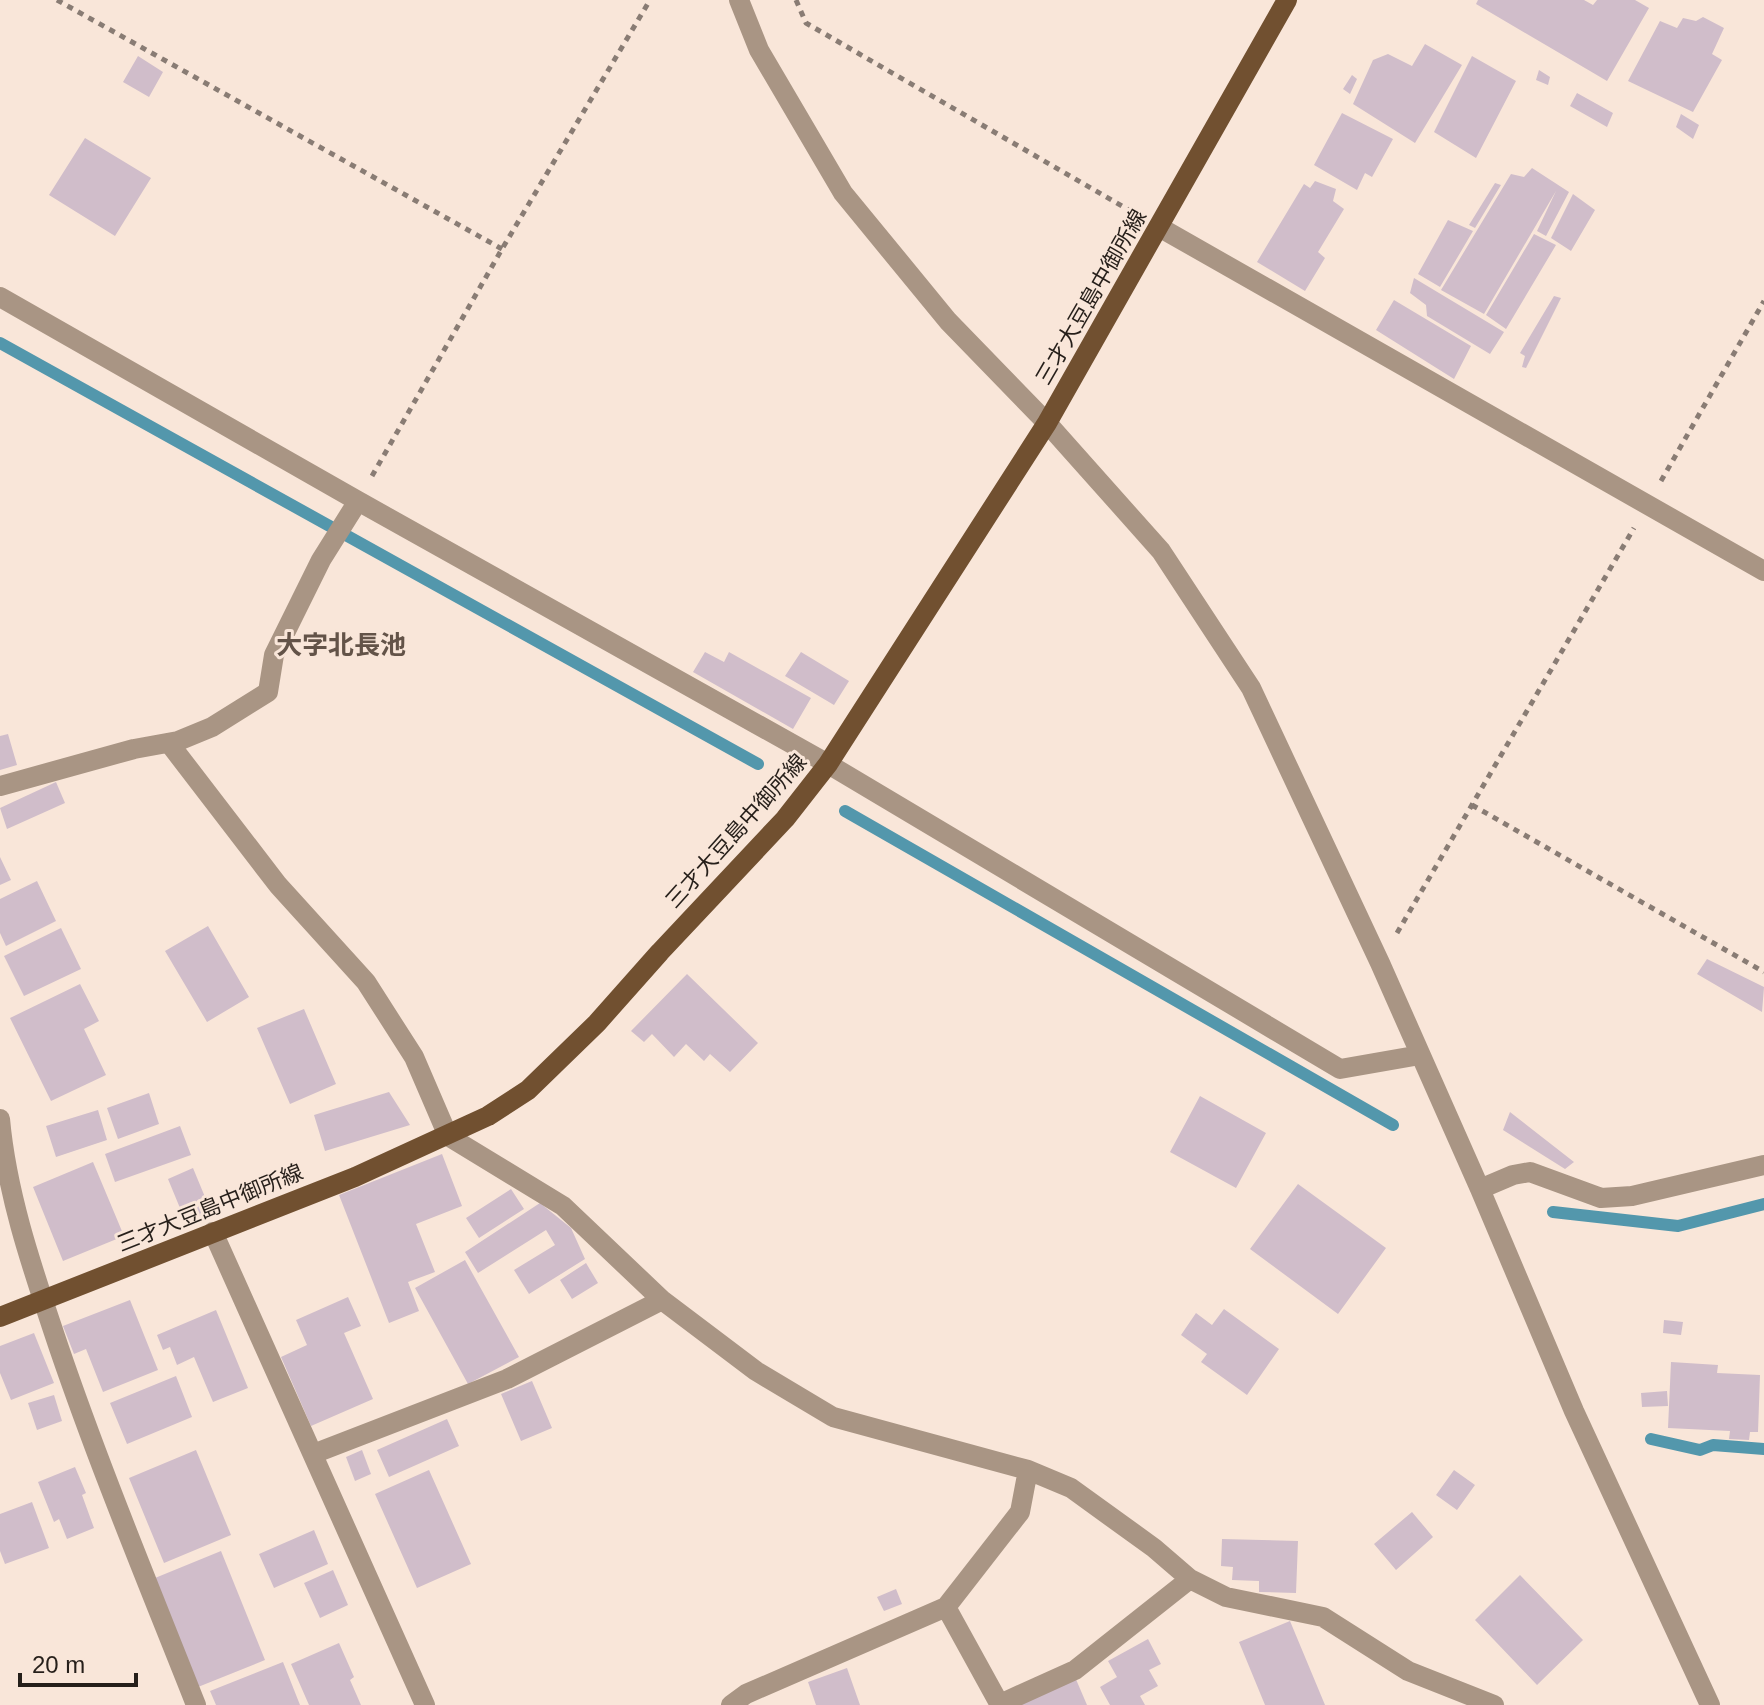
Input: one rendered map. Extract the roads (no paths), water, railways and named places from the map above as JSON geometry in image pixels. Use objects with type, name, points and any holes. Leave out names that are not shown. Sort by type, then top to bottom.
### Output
[{"type":"main road","name":"三才大豆島中御所線","points":[[0,1317],[355,1177],[448,1136],[488,1116],[528,1090],[597,1023],[785,819],[823,770],[1047,423],[1287,0]]},
{"type":"street","points":[[739,0],[759,50],[843,193],[948,321],[1047,423],[1161,551],[1251,688],[1380,963],[1574,1411],[1710,1705]]},
{"type":"street","points":[[1159,227],[1764,571]]},
{"type":"street","points":[[0,297],[1340,1069],[1420,1055]]},
{"type":"street","points":[[0,786],[134,749],[173,742],[212,727],[268,692],[274,655],[321,560],[358,501]]},
{"type":"street","points":[[173,742],[278,885],[366,982],[414,1057],[448,1136],[563,1206],[662,1300],[756,1371],[833,1417],[1028,1470],[1071,1488],[1154,1548],[1190,1579],[1226,1597],[1323,1617],[1408,1671],[1494,1705]]},
{"type":"street","points":[[0,1119],[4,1166],[43,1300],[85,1424],[196,1705]]},
{"type":"street","points":[[1480,1189],[1513,1175],[1530,1172],[1601,1198],[1632,1196],[1764,1165]]},
{"type":"street","points":[[213,1232],[425,1705]]},
{"type":"street","points":[[313,1454],[507,1379],[662,1300]]},
{"type":"street","points":[[731,1705],[746,1694],[946,1607],[1020,1512],[1028,1470]]},
{"type":"street","points":[[946,1607],[1000,1704],[1075,1670],[1190,1579]]},
{"type":"waterway","points":[[0,343],[758,764]]},
{"type":"waterway","points":[[845,811],[1393,1125]]},
{"type":"waterway","points":[[1553,1212],[1678,1226],[1764,1204]]},
{"type":"waterway","points":[[1651,1439],[1700,1450],[1713,1445],[1764,1449]]},
{"type":"district","name":"大字北長池","points":[[341,645]]}]
